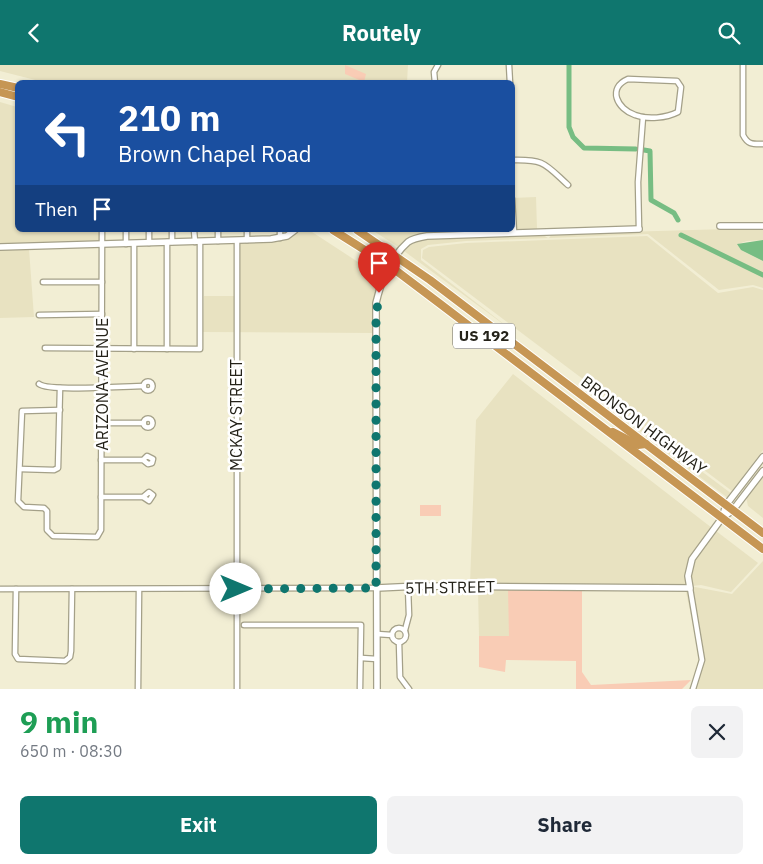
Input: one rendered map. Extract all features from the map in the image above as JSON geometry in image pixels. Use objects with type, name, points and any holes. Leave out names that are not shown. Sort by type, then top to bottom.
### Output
[{"type":"highway","points":[[0,79],[15,82]]},
{"type":"highway","points":[[0,84],[15,87]]},
{"type":"highway","points":[[0,92],[15,96]]},
{"type":"highway","name":"US 192","points":[[336,232],[390,266],[555,391]]},
{"type":"highway","name":"US 192","points":[[360,232],[397,256]]},
{"type":"highway","name":"BRONSON HIGHWAY","points":[[397,256],[763,533]]},
{"type":"highway","points":[[520,364],[528,366],[550,382],[563,381]]},
{"type":"highway","points":[[555,391],[566,389],[582,395]]},
{"type":"highway","name":"BRONSON HIGHWAY","points":[[555,391],[763,549]]},
{"type":"highway","points":[[607,430],[623,435],[638,445],[646,444]]},
{"type":"street","points":[[435,80],[434,72],[438,65]]},
{"type":"street","points":[[509,65],[510,80]]},
{"type":"street","points":[[743,65],[743,135],[746,141],[752,144],[763,144]]},
{"type":"street","points":[[628,79],[677,81],[681,87],[678,112],[670,116],[643,117],[633,115],[622,107],[615,97],[616,89],[621,82],[628,79]]},
{"type":"street","points":[[377,689],[376,303],[381,283],[390,266],[409,241],[426,236],[639,229],[638,182],[643,117]]},
{"type":"street","points":[[515,160],[534,159],[542,161],[568,185]]},
{"type":"street","points":[[720,226],[763,226]]},
{"type":"street","name":"ARIZONA AVENUE","points":[[20,469],[18,501],[24,507],[44,508],[47,511],[47,530],[50,535],[97,537],[101,530],[102,232]]},
{"type":"street","points":[[126,232],[126,244]]},
{"type":"street","points":[[149,232],[149,243]]},
{"type":"street","points":[[167,349],[169,242],[172,232]]},
{"type":"street","points":[[45,348],[200,349],[198,242],[195,232]]},
{"type":"street","points":[[218,232],[218,241]]},
{"type":"street","points":[[247,232],[247,240]]},
{"type":"street","points":[[280,232],[280,238]]},
{"type":"street","points":[[0,247],[237,241],[280,238],[290,232]]},
{"type":"street","name":"MCKAY STREET","points":[[237,241],[237,689]]},
{"type":"street","points":[[134,243],[134,349]]},
{"type":"street","points":[[43,282],[102,282]]},
{"type":"street","points":[[39,315],[102,314]]},
{"type":"street","points":[[39,384],[43,387],[60,388],[144,386]]},
{"type":"street","points":[[60,388],[60,410],[58,467],[54,469],[20,469],[22,411],[60,410]]},
{"type":"street","points":[[101,423],[144,423]]},
{"type":"street","points":[[693,689],[702,660],[688,576],[692,559],[763,457]]},
{"type":"street","points":[[101,460],[143,460]]},
{"type":"street","points":[[730,507],[763,471]]},
{"type":"street","points":[[101,497],[142,497]]},
{"type":"street","points":[[392,635],[394,640],[399,642],[406,639],[405,630],[409,615],[408,587]]},
{"type":"street","name":"5TH STREET","points":[[0,589],[690,588]]},
{"type":"street","points":[[16,589],[15,654],[18,659],[65,661],[70,657],[72,651],[72,589]]},
{"type":"street","points":[[138,689],[139,590]]},
{"type":"street","points":[[244,625],[360,625],[360,688]]},
{"type":"street","points":[[392,635],[398,628],[405,630]]},
{"type":"street","points":[[377,634],[392,635]]},
{"type":"street","points":[[399,642],[400,677],[409,689]]},
{"type":"street","points":[[360,658],[377,659]]},
{"type":"shaded area","points":[[0,65],[408,65],[407,80],[35,80],[0,71]]},
{"type":"shaded area","points":[[345,65],[366,74],[364,80],[359,80],[345,74]]},
{"type":"shaded area","points":[[0,102],[15,106],[15,232],[101,232],[101,242],[0,245]]},
{"type":"shaded area","points":[[536,197],[537,229],[515,230],[515,198]]},
{"type":"shaded area","points":[[763,228],[763,240],[747,241],[738,244],[741,250],[763,261],[763,288],[753,285],[719,290],[648,234],[549,238],[552,234]]},
{"type":"shaded area","points":[[295,232],[312,232],[381,277],[374,302],[374,333],[203,332],[204,296],[236,296],[236,243],[281,241],[289,238]]},
{"type":"shaded area","points":[[375,232],[455,232],[428,233],[408,239],[400,248]]},
{"type":"shaded area","points":[[541,234],[548,238],[466,241],[428,245],[421,249],[421,260],[518,335],[404,251],[410,243],[427,238]]},
{"type":"shaded area","points":[[647,236],[718,293],[753,287],[763,290],[763,450],[732,491],[422,258],[423,250],[429,247],[466,243]]},
{"type":"shaded area","points":[[763,240],[763,261],[741,250],[737,244]]},
{"type":"shaded area","points":[[29,249],[34,317],[0,318],[0,250]]},
{"type":"shaded area","points":[[513,374],[712,528],[690,559],[685,574],[688,586],[470,584],[476,420]]},
{"type":"shaded area","points":[[610,403],[732,494],[728,498],[656,444],[609,405]]},
{"type":"shaded area","points":[[763,475],[763,518],[748,506],[746,497]]},
{"type":"shaded area","points":[[420,505],[441,505],[441,516],[420,516]]},
{"type":"shaded area","points":[[716,531],[758,563],[731,592],[701,585],[692,586],[690,576],[694,561]]},
{"type":"shaded area","points":[[763,561],[763,689],[689,689],[697,671],[699,654],[686,592],[695,587],[732,594]]},
{"type":"shaded area","points":[[470,589],[577,589],[509,636],[479,636],[478,590]]},
{"type":"shaded area","points":[[508,589],[582,589],[582,672],[591,685],[691,680],[682,689],[576,689],[576,661],[506,660],[505,672],[479,667],[479,636],[509,636]]},
{"type":"waterway","points":[[569,65],[569,127],[573,137],[584,148],[636,149]]},
{"type":"waterway","points":[[644,150],[650,151],[651,200],[674,213],[678,220]]},
{"type":"waterway","points":[[681,235],[763,275]]},
{"type":"route","points":[[236,589],[376,588],[376,303],[379,293]]}]
